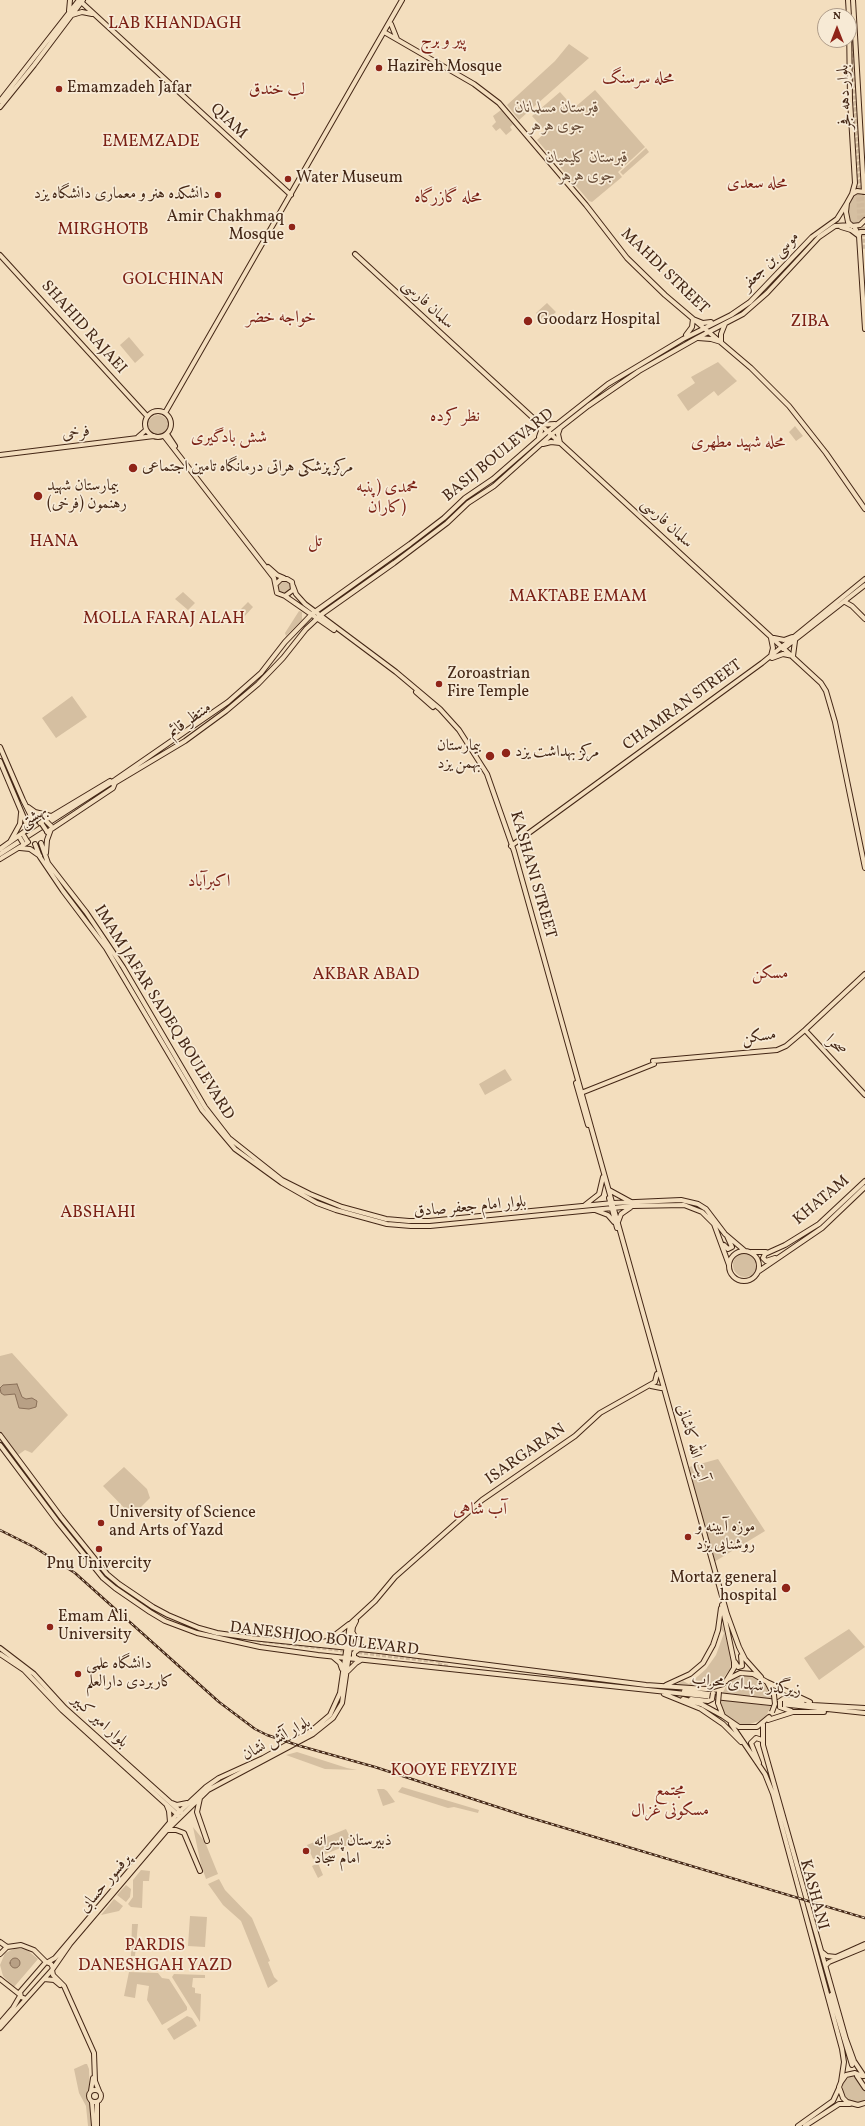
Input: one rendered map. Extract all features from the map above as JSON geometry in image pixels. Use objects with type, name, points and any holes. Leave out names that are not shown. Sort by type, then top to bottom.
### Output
[{"type":"main road","points":[[0,106],[34,66],[71,12],[70,0]]},
{"type":"main road","points":[[385,33],[404,0]]},
{"type":"main road","points":[[165,413],[404,0]]},
{"type":"main road","name":"بلوار دهه فجر","points":[[853,0],[863,180],[865,192]]},
{"type":"main road","points":[[0,101],[80,1]]},
{"type":"main road","name":"QIAM","points":[[80,1],[291,195]]},
{"type":"main road","points":[[71,12],[82,12],[94,15]]},
{"type":"main road","points":[[391,24],[397,39]]},
{"type":"main road","name":"MAHDI STREET","points":[[385,33],[474,84],[499,104],[586,205],[622,252],[659,289],[751,368],[788,406],[826,453],[865,509]]},
{"type":"main road","name":"MAHDI STREET","points":[[385,33],[416,50]]},
{"type":"main road","name":"بلوار دهه فجر","points":[[847,203],[852,194],[855,183],[850,100],[849,48]]},
{"type":"main road","points":[[855,183],[857,186],[861,186],[863,180]]},
{"type":"main road","points":[[852,194],[857,191],[865,192]]},
{"type":"main road","points":[[847,203],[847,218],[859,236],[865,329]]},
{"type":"main road","name":"موسی بن جعفر","points":[[703,328],[720,320],[750,302],[774,282],[812,237],[834,224],[847,203]]},
{"type":"main road","points":[[834,224],[852,226],[860,225],[865,220]]},
{"type":"main road","points":[[834,224],[846,228],[859,236]]},
{"type":"main road","points":[[859,236],[860,232],[865,232]]},
{"type":"main road","name":"سلمان فارسی","points":[[355,254],[821,683],[826,691],[841,748],[865,868]]},
{"type":"main road","name":"SHAHID RAJAEI","points":[[0,255],[147,416]]},
{"type":"main road","name":"BASIJ BOULEVARD","points":[[319,617],[388,568],[447,523],[468,503],[494,486],[562,426],[618,384],[696,338],[727,323],[751,308],[774,282]]},
{"type":"main road","points":[[683,338],[691,330],[693,319],[707,324],[720,320]]},
{"type":"main road","points":[[696,338],[711,339],[721,342],[721,334],[727,323]]},
{"type":"main road","name":"BASIJ BOULEVARD","points":[[314,613],[444,518],[461,501],[504,470],[547,432],[608,384],[654,355],[703,328]]},
{"type":"main road","points":[[654,355],[657,361]]},
{"type":"main road","points":[[590,398],[594,402]]},
{"type":"main road","points":[[165,413],[153,412],[147,416],[145,423],[146,430],[154,436],[165,435]]},
{"type":"main road","points":[[165,413],[171,423],[165,435]]},
{"type":"main road","points":[[537,441],[541,431],[539,424],[548,426],[558,423]]},
{"type":"main road","points":[[540,445],[551,442],[560,444],[558,434],[562,426]]},
{"type":"main road","name":"فرخی","points":[[0,454],[140,437],[146,430]]},
{"type":"main road","points":[[165,435],[266,565],[277,575],[290,580],[299,599],[305,607],[304,621]]},
{"type":"main road","points":[[165,435],[268,571],[276,584],[276,591],[314,613]]},
{"type":"main road","name":"فرخی","points":[[0,454],[154,436]]},
{"type":"main road","points":[[511,464],[510,467],[514,469]]},
{"type":"main road","points":[[504,470],[508,472],[508,474]]},
{"type":"main road","points":[[391,557],[392,562],[394,563]]},
{"type":"main road","points":[[383,562],[388,565],[388,568]]},
{"type":"main road","points":[[276,584],[284,578]]},
{"type":"main road","name":"CHAMRAN STREET","points":[[512,847],[783,648],[865,579]]},
{"type":"main road","name":"CHAMRAN STREET","points":[[804,631],[845,602],[865,585]]},
{"type":"main road","points":[[285,596],[291,593],[293,586]]},
{"type":"main road","points":[[850,597],[852,606]]},
{"type":"main road","points":[[845,602],[852,606],[865,619]]},
{"type":"main road","points":[[305,607],[324,605]]},
{"type":"main road","points":[[310,625],[318,623],[329,624],[328,616],[331,608]]},
{"type":"main road","name":"KASHANI STREET","points":[[314,613],[425,696],[459,730],[486,774],[512,847],[612,1205]]},
{"type":"main road","name":"منتظر قائم","points":[[56,821],[115,782],[228,702],[261,673],[285,642],[304,621],[314,613]]},
{"type":"main road","name":"منتظر قائم","points":[[115,782],[185,741],[226,711],[258,684],[310,625],[319,617]]},
{"type":"main road","points":[[771,638],[784,640],[795,638],[792,648],[793,656],[783,654],[771,657],[773,648],[771,638]]},
{"type":"main road","points":[[285,642],[287,646],[292,646]]},
{"type":"main road","points":[[280,650],[284,652],[285,655]]},
{"type":"main road","name":"CHAMRAN STREET","points":[[512,847],[771,657]]},
{"type":"main road","name":"KASHANI STREET","points":[[468,745],[484,775],[512,847]]},
{"type":"main road","points":[[0,747],[34,822]]},
{"type":"main road","points":[[0,760],[27,824]]},
{"type":"main road","points":[[41,824],[108,781],[115,782],[113,788],[46,831]]},
{"type":"main road","name":"بهشتی","points":[[0,857],[61,815],[115,782]]},
{"type":"main road","points":[[23,800],[35,812],[49,819],[52,827],[46,847],[48,863]]},
{"type":"main road","points":[[10,842],[20,824],[21,810]]},
{"type":"main road","points":[[23,816],[28,816],[30,813]]},
{"type":"main road","name":"بهشتی","points":[[0,857],[56,821]]},
{"type":"main road","points":[[0,849],[21,836],[27,824],[34,822],[41,824],[46,831],[46,838],[38,850]]},
{"type":"main road","points":[[21,836],[25,843]]},
{"type":"main road","points":[[509,838],[520,840]]},
{"type":"main road","points":[[0,857],[25,843],[42,845]]},
{"type":"main road","name":"IMAM JAFAR SADEQ BOULEVARD","points":[[35,844],[40,857],[106,948],[142,1004],[194,1098],[212,1124],[235,1149],[269,1176],[317,1203],[386,1224],[430,1226],[584,1206],[612,1205]]},
{"type":"main road","name":"IMAM JAFAR SADEQ BOULEVARD","points":[[42,845],[48,863],[86,912],[138,998]]},
{"type":"main road","points":[[17,848],[27,848],[40,857]]},
{"type":"main road","name":"مسکن","points":[[580,1093],[653,1062],[769,1052],[786,1046],[865,974]]},
{"type":"main road","name":"صحرا","points":[[805,1030],[865,1095]]},
{"type":"main road","name":"KASHANI STREET","points":[[580,1093],[609,1190],[612,1205]]},
{"type":"main road","points":[[584,1206],[599,1194],[603,1177]]},
{"type":"main road","name":"KHATAM","points":[[747,1251],[771,1251],[786,1245],[819,1224],[865,1181]]},
{"type":"main road","name":"KHATAM","points":[[759,1271],[775,1258],[822,1228],[865,1188]]},
{"type":"main road","points":[[609,1190],[632,1204],[679,1204],[692,1207],[709,1217],[714,1224],[722,1243],[732,1274],[742,1281],[751,1279],[759,1271],[757,1258],[725,1234]]},
{"type":"main road","points":[[612,1205],[681,1200],[698,1204],[712,1214],[725,1234],[732,1247],[731,1249],[728,1250],[722,1243]]},
{"type":"main road","points":[[591,1210],[608,1214],[617,1224],[621,1214],[632,1204]]},
{"type":"main road","name":"بلوار امام جعفر صادق","points":[[490,1218],[591,1210],[612,1205]]},
{"type":"main road","name":"آیت الله کاشانی","points":[[612,1205],[657,1374],[722,1605],[734,1662]]},
{"type":"main road","name":"آیت الله کاشانی","points":[[617,1224],[720,1591],[739,1646],[746,1659],[761,1677]]},
{"type":"main road","points":[[729,1265],[734,1255],[747,1251]]},
{"type":"main road","points":[[771,1251],[765,1254],[764,1260],[768,1261],[775,1258]]},
{"type":"main road","name":"ISARGARAN","points":[[312,1644],[327,1641],[350,1624],[395,1577],[479,1503],[575,1436],[600,1413],[655,1382],[657,1374]]},
{"type":"main road","name":"ISARGARAN","points":[[642,1390],[659,1381]]},
{"type":"main road","points":[[651,1386],[661,1388]]},
{"type":"main road","name":"DANESHJOO BOULEVARD","points":[[0,1435],[56,1511],[98,1563],[119,1584],[168,1615],[217,1633],[359,1649],[646,1685]]},
{"type":"main road","name":"DANESHJOO BOULEVARD","points":[[0,1445],[57,1521],[104,1578],[130,1599],[165,1621],[215,1638],[260,1647],[344,1658],[456,1668],[654,1691]]},
{"type":"main road","points":[[52,1514],[56,1511]]},
{"type":"main road","points":[[57,1521],[61,1517]]},
{"type":"main road","points":[[660,1687],[681,1680],[703,1663],[713,1645],[718,1630],[722,1605]]},
{"type":"main road","name":"ISARGARAN","points":[[348,1648],[354,1624],[360,1615]]},
{"type":"main road","points":[[348,1648],[350,1624]]},
{"type":"main road","points":[[352,1632],[359,1645],[365,1650]]},
{"type":"main road","points":[[734,1662],[738,1667],[742,1666],[743,1660],[739,1646]]},
{"type":"main road","points":[[337,1657],[342,1652],[338,1647]]},
{"type":"main road","name":"بلوار امیر کبیر","points":[[0,1648],[34,1674],[65,1708],[180,1814]]},
{"type":"main road","name":"بلوار آتش نشان","points":[[180,1814],[214,1785],[273,1757],[328,1724],[342,1703],[345,1673],[344,1658],[348,1648]]},
{"type":"main road","name":"بلوار آتش نشان","points":[[180,1814],[189,1802],[212,1782],[263,1758],[325,1721],[338,1702],[350,1658],[348,1648]]},
{"type":"main road","points":[[358,1659],[354,1657],[354,1653],[359,1649]]},
{"type":"main road","name":"بلوار امیر کبیر","points":[[0,1654],[24,1670],[62,1710],[120,1759]]},
{"type":"main road","points":[[331,1656],[340,1663],[345,1673],[356,1662],[363,1660]]},
{"type":"main road","points":[[723,1716],[718,1703],[719,1692],[734,1668],[734,1662]]},
{"type":"main road","points":[[706,1690],[724,1683],[732,1676],[752,1674],[761,1677],[767,1682],[806,1702]]},
{"type":"main road","points":[[767,1682],[774,1695],[775,1704],[768,1720]]},
{"type":"main road","points":[[646,1685],[706,1690],[713,1693],[712,1699],[708,1701],[685,1699]]},
{"type":"main road","name":"زیرگذر شهدای محراب","points":[[646,1685],[795,1704],[844,1707]]},
{"type":"main road","points":[[654,1691],[701,1704],[723,1716],[731,1724],[745,1728],[763,1724],[768,1720],[787,1712],[803,1711]]},
{"type":"main road","name":"زیرگذر شهدای محراب","points":[[654,1691],[848,1712]]},
{"type":"main road","points":[[675,1697],[697,1707],[715,1718],[748,1749]]},
{"type":"main road","points":[[865,1708],[844,1707],[783,1699],[780,1701],[780,1708],[784,1710],[865,1714]]},
{"type":"main road","name":"KASHANI","points":[[731,1724],[759,1764],[773,1794],[819,1960],[844,2062],[840,2087]]},
{"type":"main road","name":"KASHANI","points":[[763,1724],[762,1740],[853,2063],[864,2077]]},
{"type":"main road","points":[[759,1764],[751,1743],[754,1739],[762,1740]]},
{"type":"main road","points":[[200,1798],[197,1812],[207,1841]]},
{"type":"main road","points":[[170,1823],[168,1803],[182,1805],[189,1802]]},
{"type":"main road","name":"پرفسور حسابی","points":[[0,2023],[13,2008],[20,1995],[47,1962],[56,1958],[170,1823],[180,1814]]},
{"type":"main road","name":"پرفسور حسابی","points":[[0,2028],[53,1969],[70,1944],[180,1814]]},
{"type":"main road","points":[[167,1830],[176,1830],[184,1833],[200,1871]]},
{"type":"main road","points":[[0,1942],[7,1947]]},
{"type":"main road","points":[[826,1966],[832,1959],[865,1944]]},
{"type":"main road","points":[[0,1953],[7,1947],[21,1945],[28,1946],[53,1969],[51,1980]]},
{"type":"main road","points":[[832,1959],[865,1947]]},
{"type":"main road","points":[[821,1951],[832,1959]]},
{"type":"main road","points":[[819,1960],[854,2066],[851,2068],[847,2067],[844,2062]]},
{"type":"main road","points":[[53,1975],[64,1986],[94,2053],[95,2081],[102,2097],[97,2102],[96,2126]]},
{"type":"main road","points":[[0,1979],[26,1999]]},
{"type":"main road","points":[[44,1979],[51,1980],[59,1984],[62,1988],[90,2050],[93,2083],[88,2096],[92,2102],[96,2126]]},
{"type":"main road","points":[[840,2082],[851,2073],[864,2077]]},
{"type":"main road","points":[[857,2076],[865,2088]]},
{"type":"main road","points":[[798,2126],[835,2098],[840,2087]]},
{"type":"main road","points":[[840,2087],[843,2098],[852,2104]]},
{"type":"main road","points":[[91,2091],[99,2090]]},
{"type":"main road","points":[[835,2098],[839,2100],[839,2104]]},
{"type":"main road","points":[[92,2102],[97,2102]]},
{"type":"main road","points":[[858,2105],[865,2103]]},
{"type":"main road","points":[[805,2126],[839,2104],[852,2104],[865,2107]]},
{"type":"green space","points":[[569,44],[589,58],[519,120],[507,105],[555,61]]},
{"type":"green space","name":"قبرستان مسلمانان جوی هرهر","points":[[595,90],[645,147],[618,172],[622,177],[592,202],[589,201],[537,140],[546,132],[532,116],[560,92],[574,108]]},
{"type":"green space","points":[[501,110],[513,124],[510,127],[512,130],[506,135],[500,128],[496,131],[492,126],[496,122],[493,116]]},
{"type":"green space","points":[[646,148],[649,152],[623,175],[620,172]]},
{"type":"green space","points":[[859,192],[864,194],[865,197],[865,216],[860,224],[855,225],[850,220],[848,207],[852,197]]},
{"type":"green space","points":[[547,303],[556,312],[545,322],[536,313]]},
{"type":"green space","points":[[129,337],[144,355],[135,363],[120,345]]},
{"type":"green space","points":[[718,362],[737,381],[718,396],[714,391],[688,411],[677,395],[695,383],[691,377]]},
{"type":"green space","points":[[158,415],[165,418],[168,425],[165,432],[158,435],[151,432],[148,425],[151,418]]},
{"type":"green space","points":[[795,426],[803,436],[796,441],[789,432]]},
{"type":"green space","points":[[284,580],[289,582],[291,587],[289,592],[284,594],[279,592],[277,587],[279,582]]},
{"type":"green space","points":[[183,592],[195,603],[188,610],[175,599]]},
{"type":"green space","points":[[248,602],[253,607],[243,618],[238,612]]},
{"type":"green space","points":[[299,611],[302,612],[302,620],[286,636],[285,633]]},
{"type":"green space","points":[[72,696],[87,717],[56,738],[42,718]]},
{"type":"green space","points":[[505,1069],[512,1080],[485,1095],[479,1084]]},
{"type":"green space","points":[[740,1253],[750,1253],[757,1260],[757,1270],[750,1277],[740,1277],[733,1270],[733,1260]]},
{"type":"green space","points":[[12,1353],[68,1415],[32,1453],[25,1450],[18,1455],[0,1431],[0,1356]]},
{"type":"green space","points":[[718,1459],[765,1531],[714,1562],[689,1467]]},
{"type":"green space","points":[[124,1467],[147,1489],[150,1498],[132,1516],[103,1486]]},
{"type":"green space","points":[[722,1624],[732,1659],[730,1669],[724,1677],[707,1685],[675,1685],[683,1681],[689,1684],[706,1669],[716,1655],[724,1633],[721,1629]]},
{"type":"green space","points":[[849,1629],[865,1647],[819,1680],[804,1658]]},
{"type":"green space","points":[[743,1676],[752,1676],[760,1680],[770,1691],[771,1699],[722,1694],[729,1681]]},
{"type":"green space","points":[[721,1700],[771,1706],[766,1716],[762,1720],[747,1725],[735,1723],[730,1719],[723,1711]]},
{"type":"green space","points":[[297,1752],[357,1770],[325,1769],[286,1755]]},
{"type":"green space","points":[[402,1787],[479,1810],[478,1813],[454,1807],[448,1808],[398,1792]]},
{"type":"green space","points":[[377,1789],[384,1789],[387,1791],[395,1802],[383,1806]]},
{"type":"green space","points":[[193,1827],[205,1842],[218,1874],[206,1879],[201,1865]]},
{"type":"green space","points":[[346,1829],[353,1843],[313,1859],[307,1845]]},
{"type":"green space","points":[[318,1863],[323,1875],[318,1878],[312,1866]]},
{"type":"green space","points":[[141,1870],[150,1871],[149,1881],[143,1881],[142,1908],[131,1907],[128,1904],[133,1897],[133,1880]]},
{"type":"green space","points":[[219,1879],[225,1890],[252,1918],[270,1961],[268,1962],[274,1977],[278,1981],[268,1988],[241,1921],[223,1905],[208,1884]]},
{"type":"green space","points":[[126,1885],[131,1889],[130,1897],[126,1902],[117,1895]]},
{"type":"green space","points":[[114,1899],[123,1906],[119,1911],[101,1915]]},
{"type":"green space","points":[[190,1916],[207,1917],[205,1947],[188,1946]]},
{"type":"green space","points":[[132,1924],[138,1924],[135,1956],[131,1956]]},
{"type":"green space","points":[[16,1948],[27,1950],[38,1959],[14,1987],[3,1976],[0,1965],[5,1953]]},
{"type":"green space","points":[[129,1972],[158,1973],[162,1978],[169,1979],[187,2007],[187,2010],[162,2025],[147,2000],[149,1986],[137,1984],[135,1998],[124,1996]]},
{"type":"green space","points":[[174,1974],[205,1975],[205,1978],[193,1978],[192,1987],[195,1988],[195,1993],[201,1994],[200,2022],[172,1977]]},
{"type":"green space","points":[[187,2016],[192,2018],[197,2026],[174,2040],[167,2029]]},
{"type":"green space","points":[[87,2064],[89,2069],[91,2126],[88,2126],[86,2106],[79,2093],[74,2069]]},
{"type":"green space","points":[[852,2075],[855,2075],[865,2086],[865,2101],[853,2102],[848,2100],[843,2092],[843,2082]]},
{"type":"shaded area","points":[[17,1384],[22,1397],[26,1399],[32,1398],[37,1401],[36,1407],[29,1409],[19,1408],[15,1394],[4,1395],[1,1393],[0,1388],[3,1385]]},
{"type":"shaded area","points":[[15,1958],[20,1963],[15,1968],[10,1963]]},
{"type":"tunnel","points":[[850,48],[852,54],[860,235]]},
{"type":"tunnel","points":[[856,101],[865,249]]},
{"type":"tunnel","points":[[864,280],[865,297]]},
{"type":"tunnel","points":[[257,1640],[424,1660],[449,1661]]},
{"type":"tunnel","points":[[438,1664],[449,1667]]},
{"type":"railway","points":[[0,1530],[34,1547],[75,1573],[219,1702],[255,1729],[267,1735],[375,1767],[528,1817],[865,1918]]},
{"type":"place","name":"Hazireh Mosque","points":[[379,68]]},
{"type":"place","name":"Emamzadeh Jafar","points":[[59,89]]},
{"type":"place","name":"Water Museum","points":[[288,179]]},
{"type":"place","name":"دانشکده هنر و معماری دانشگاه یزد","points":[[218,195]]},
{"type":"place","name":"Amir Chakhmaq Mosque","points":[[292,227]]},
{"type":"place","name":"Goodarz Hospital","points":[[528,321]]},
{"type":"place","name":"مرکز پزشکی هراتی درمانگاه تامین اجتماعی","points":[[133,468]]},
{"type":"place","name":"بیمارستان شهید رهنمون (فرخی)","points":[[38,496]]},
{"type":"place","name":"Zoroastrian Fire Temple","points":[[439,684]]},
{"type":"place","name":"مرکز بهداشت یزد","points":[[506,753]]},
{"type":"place","name":"بیمارستان بهمن یزد","points":[[490,756]]},
{"type":"place","name":"University of Science and Arts of Yazd","points":[[101,1523]]},
{"type":"place","name":"موزه آیینه و روشنایی یزد","points":[[688,1537]]},
{"type":"place","name":"Pnu Univercity","points":[[99,1549]]},
{"type":"place","name":"Mortaz general hospital","points":[[786,1588]]},
{"type":"place","name":"Emam Ali University","points":[[50,1627]]},
{"type":"place","name":"دانشگاه علمی کاربردی دارالعلم","points":[[78,1674]]},
{"type":"place","name":"ذبیرستان پسرانه امام سجاد","points":[[306,1851]]},
{"type":"district","name":"LAB KHANDAGH","points":[[175,25]]},
{"type":"district","name":"پیر و برج","points":[[443,42]]},
{"type":"district","name":"محله سرسنگ","points":[[638,80]]},
{"type":"district","name":"لب خندق","points":[[277,91]]},
{"type":"district","name":"EMEMZADE","points":[[151,143]]},
{"type":"district","name":"محله سعدی","points":[[757,185]]},
{"type":"district","name":"محله گازرگاه","points":[[448,199]]},
{"type":"district","name":"MIRGHOTB","points":[[103,231]]},
{"type":"district","name":"GOLCHINAN","points":[[173,281]]},
{"type":"district","name":"خواجه خضر","points":[[281,319]]},
{"type":"district","name":"ZIBA","points":[[810,323]]},
{"type":"district","name":"نظر کرده","points":[[455,418]]},
{"type":"district","name":"شش بادگیری","points":[[229,439]]},
{"type":"district","name":"محله شهید مطهری","points":[[738,444]]},
{"type":"district","name":"محمدی (پنبه کاران)","points":[[387,499]]},
{"type":"district","name":"HANA","points":[[54,543]]},
{"type":"district","name":"تل","points":[[315,543]]},
{"type":"district","name":"MAKTABE EMAM","points":[[578,598]]},
{"type":"district","name":"MOLLA FARAJ ALAH","points":[[164,620]]},
{"type":"district","name":"اکبرآباد","points":[[209,883]]},
{"type":"district","name":"مسکن","points":[[770,975]]},
{"type":"district","name":"AKBAR ABAD","points":[[366,976]]},
{"type":"district","name":"ABSHAHI","points":[[98,1214]]},
{"type":"district","name":"آب شاهی","points":[[480,1511]]},
{"type":"district","name":"KOOYE FEYZIYE","points":[[454,1772]]},
{"type":"district","name":"مجتمع مسکونی غزال","points":[[670,1802]]},
{"type":"district","name":"PARDIS DANESHGAH YAZD","points":[[155,1957]]},
{"type":"park label","name":"قبرستان کلیمیان جوی هرهر","points":[[587,168]]}]
